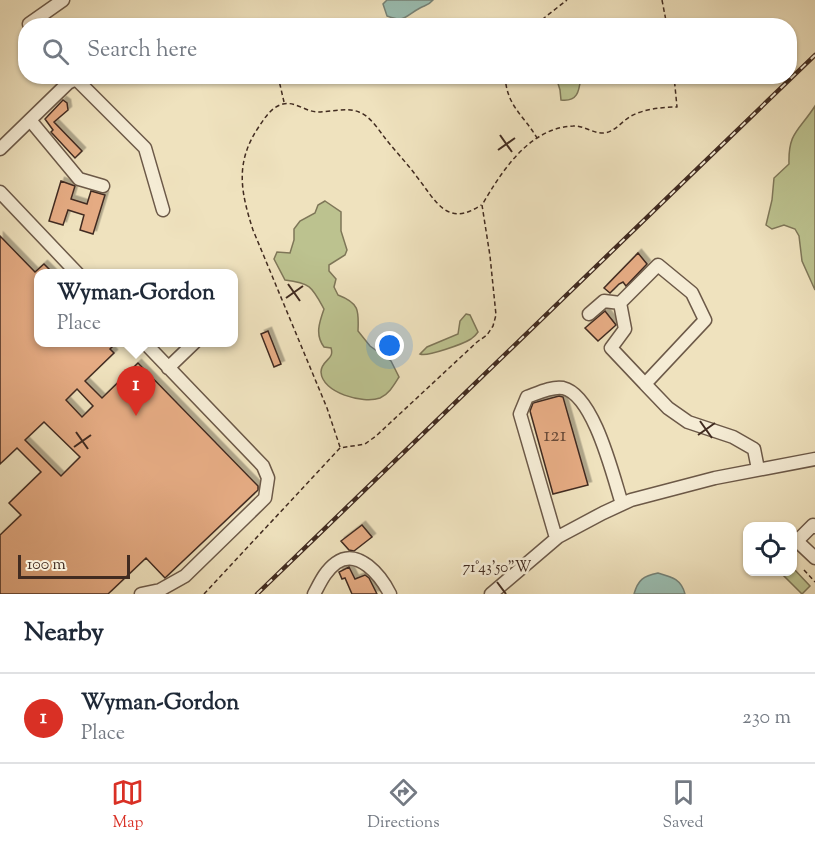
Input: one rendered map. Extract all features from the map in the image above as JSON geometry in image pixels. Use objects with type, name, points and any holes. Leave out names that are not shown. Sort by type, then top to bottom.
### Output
[{"type":"street","points":[[38,18],[63,0]]},
{"type":"street","points":[[0,149],[67,84]]},
{"type":"street","points":[[81,84],[145,148],[163,210]]},
{"type":"street","points":[[30,120],[79,179],[103,186]]},
{"type":"street","points":[[0,192],[74,269]]},
{"type":"street","points":[[620,303],[658,265],[692,293],[705,320],[645,384]]},
{"type":"street","points":[[589,314],[604,301],[620,303]]},
{"type":"street","points":[[620,303],[625,329],[611,348],[668,408],[688,422],[733,437],[754,449],[759,469]]},
{"type":"street","points":[[141,594],[160,590],[185,576],[265,498],[268,486],[268,478],[263,466],[149,347]]},
{"type":"street","points":[[168,368],[190,347]]},
{"type":"street","points":[[556,538],[520,414],[527,397],[562,388],[576,393],[596,425],[622,504]]},
{"type":"street","points":[[491,594],[556,538],[622,504],[715,478],[815,459]]},
{"type":"street","points":[[815,527],[813,525],[797,541],[815,558]]},
{"type":"street","points":[[314,594],[326,573],[335,564],[343,559],[350,559],[368,566],[376,573],[390,594]]},
{"type":"path","points":[[544,18],[567,0]]},
{"type":"path","points":[[662,0],[665,18]]},
{"type":"path","points":[[280,84],[284,104]]},
{"type":"path","points":[[506,84],[512,104],[538,138]]},
{"type":"path","points":[[340,448],[327,408],[243,202],[241,169],[247,150],[255,133],[273,108],[284,104],[294,104],[308,111],[359,112],[369,119],[403,158],[439,205],[455,214],[470,213],[482,205],[517,155],[538,138],[553,130],[575,125],[604,134],[632,115],[665,107],[677,107],[675,84]]},
{"type":"path","points":[[204,594],[340,448],[365,444],[376,436],[487,335],[496,315],[482,205]]},
{"type":"path","points":[[804,570],[815,582]]},
{"type":"green space","points":[[558,84],[580,84],[577,95],[571,99],[561,100]]},
{"type":"green space","points":[[815,106],[815,290],[802,261],[799,236],[795,229],[784,225],[772,229],[766,225],[774,178],[789,164],[790,145],[793,138]]},
{"type":"green space","points":[[325,201],[341,212],[341,231],[347,250],[345,255],[329,265],[329,271],[336,279],[334,287],[338,295],[354,304],[358,312],[358,331],[370,346],[391,361],[399,377],[389,392],[380,398],[354,398],[328,386],[321,372],[332,352],[331,348],[324,347],[319,333],[319,324],[324,309],[310,287],[285,280],[274,259],[277,252],[290,253],[294,240],[294,229],[300,221],[315,213],[318,205]]},
{"type":"green space","points":[[466,314],[470,315],[478,332],[474,337],[445,350],[420,354],[427,347],[458,334],[460,321]]},
{"type":"green space","points":[[797,572],[810,586],[802,594],[784,576],[797,576]]},
{"type":"water","points":[[387,0],[433,0],[405,18],[387,16],[383,4]]},
{"type":"water","points":[[658,573],[675,579],[685,594],[634,594],[642,579]]},
{"type":"building","points":[[63,100],[67,103],[68,110],[54,122],[82,151],[75,158],[51,132],[53,130],[45,119]]},
{"type":"building","points":[[61,181],[75,186],[71,199],[87,204],[91,191],[105,195],[93,234],[80,230],[84,215],[68,210],[63,225],[49,221]]},
{"type":"building","points":[[0,236],[34,271],[34,347],[112,347],[110,349],[114,353],[85,381],[102,398],[138,363],[258,486],[258,490],[165,578],[146,558],[108,594],[0,594],[0,535],[21,515],[9,503],[41,472],[17,448],[0,464]],"holes":[[[77,389],[93,406],[82,417],[66,400]],[[44,422],[80,457],[61,476],[25,440]]]},
{"type":"building","points":[[638,253],[647,264],[626,286],[623,282],[610,293],[604,288]]},
{"type":"building","points":[[44,264],[49,269],[38,269]]},
{"type":"building","points":[[605,311],[616,325],[598,341],[585,328]]},
{"type":"building","points":[[268,331],[281,364],[274,367],[261,334]]},
{"type":"building","points":[[563,397],[588,485],[553,494],[530,411],[533,403]]},
{"type":"building","points":[[362,525],[372,537],[354,551],[349,550],[341,541]]},
{"type":"building","points":[[349,567],[355,579],[365,575],[369,578],[377,594],[352,594],[345,578],[342,579],[339,572]]},
{"type":"railway","points":[[797,72],[815,55]]},
{"type":"railway","points":[[257,594],[785,84]]},
{"type":"place","name":"Wyman-Gordon","points":[[136,416]]}]
